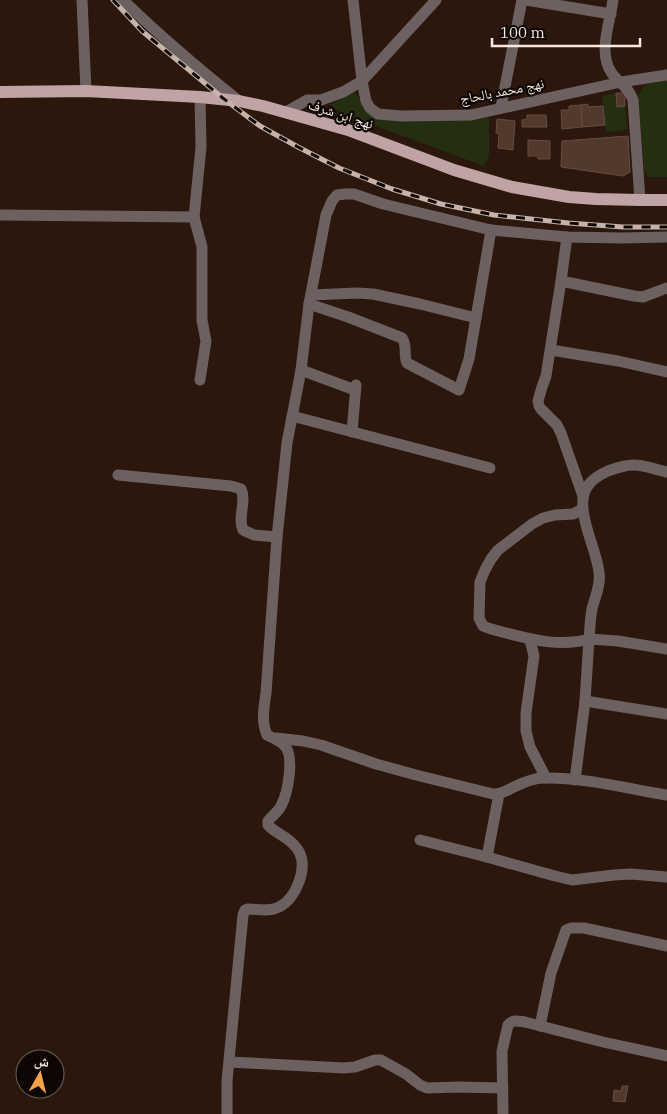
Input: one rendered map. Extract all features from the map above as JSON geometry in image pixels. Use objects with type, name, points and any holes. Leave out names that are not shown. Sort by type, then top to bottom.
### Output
[{"type":"main road","name":"نهج ابن شرف","points":[[0,92],[86,92],[200,97],[239,101],[348,130],[454,170],[512,188],[568,197],[667,200]]},
{"type":"street","points":[[82,0],[86,92]]},
{"type":"street","points":[[124,0],[188,60],[239,101]]},
{"type":"street","name":"نهج محمد بالحاج","points":[[353,0],[366,101],[370,108],[378,114],[402,116],[471,115],[621,82],[667,75]]},
{"type":"street","points":[[286,112],[307,100],[321,100],[343,92],[362,81],[436,0]]},
{"type":"street","points":[[502,107],[524,0],[611,14]]},
{"type":"street","points":[[613,0],[604,48],[605,60],[611,73],[631,94],[633,100],[640,200]]},
{"type":"street","points":[[200,97],[201,147],[194,217],[202,247],[202,320],[206,341],[200,380]]},
{"type":"street","points":[[227,1114],[227,1089],[243,914],[248,909],[268,910],[279,907],[292,896],[298,887],[300,877],[301,856],[299,851],[290,840],[268,825],[268,821],[283,803],[290,763],[289,751],[284,744],[267,735],[263,718],[277,537],[287,443],[301,370],[310,299],[326,215],[332,201],[337,195],[354,194],[383,204],[491,230],[567,237],[667,237]]},
{"type":"street","points":[[0,215],[194,217]]},
{"type":"street","points":[[310,299],[348,317],[402,338],[406,344],[405,359],[407,363],[459,390],[469,359],[491,230]]},
{"type":"street","points":[[567,237],[551,350],[538,404],[557,425],[561,434],[583,496],[583,509],[600,574],[591,615],[585,700],[575,780]]},
{"type":"street","points":[[562,281],[638,297],[667,288]]},
{"type":"street","points":[[310,299],[357,293],[373,294],[476,318]]},
{"type":"street","points":[[551,350],[618,361],[667,372]]},
{"type":"street","points":[[301,370],[355,387],[352,432]]},
{"type":"street","points":[[292,416],[490,468]]},
{"type":"street","points":[[583,496],[590,481],[622,466],[642,466],[667,472]]},
{"type":"street","points":[[118,475],[231,486],[241,489],[243,495],[240,522],[243,530],[254,535],[277,537]]},
{"type":"street","points":[[583,509],[573,514],[548,516],[532,524],[498,550],[482,576],[479,592],[479,618],[483,626],[530,640],[570,643],[589,640],[618,640],[667,649]]},
{"type":"street","points":[[530,640],[534,656],[526,712],[526,731],[530,747],[546,778]]},
{"type":"street","points":[[585,700],[667,714]]},
{"type":"street","points":[[274,738],[321,745],[376,764],[492,794],[499,794],[537,778],[546,778],[575,780],[667,795]]},
{"type":"street","points":[[487,857],[499,794]]},
{"type":"street","points":[[420,840],[572,880],[631,874],[667,877]]},
{"type":"street","points":[[540,1026],[551,973],[566,930],[584,928],[667,946]]},
{"type":"street","points":[[503,1114],[502,1051],[508,1025],[514,1020],[667,1056]]},
{"type":"street","points":[[230,1062],[344,1068],[381,1060],[427,1088],[503,1088]]},
{"type":"green space","points":[[667,81],[667,177],[649,177],[644,171],[638,95],[646,84]]},
{"type":"green space","points":[[354,92],[367,109],[386,119],[489,118],[489,155],[484,166],[344,114],[329,105]]},
{"type":"green space","points":[[616,93],[617,106],[625,106],[627,130],[606,132],[602,96]]},
{"type":"building","points":[[616,93],[625,93],[625,106],[617,107]]},
{"type":"building","points":[[588,104],[588,107],[603,106],[605,125],[582,127],[581,105]]},
{"type":"building","points":[[581,105],[582,127],[562,129],[561,110],[569,110],[569,106]]},
{"type":"building","points":[[527,115],[546,115],[547,127],[522,127],[522,120],[527,119]]},
{"type":"building","points":[[497,119],[515,121],[513,150],[498,148],[499,133],[496,133]]},
{"type":"building","points":[[628,136],[630,172],[623,176],[561,167],[562,141]]},
{"type":"building","points":[[528,140],[550,141],[550,159],[538,159],[538,156],[528,156]]},
{"type":"building","points":[[622,1086],[628,1086],[625,1102],[613,1101],[614,1090],[621,1091]]},
{"type":"railway","points":[[113,0],[142,31],[224,99],[260,126],[339,168],[392,189],[441,204],[494,215],[623,227],[667,227]]}]
